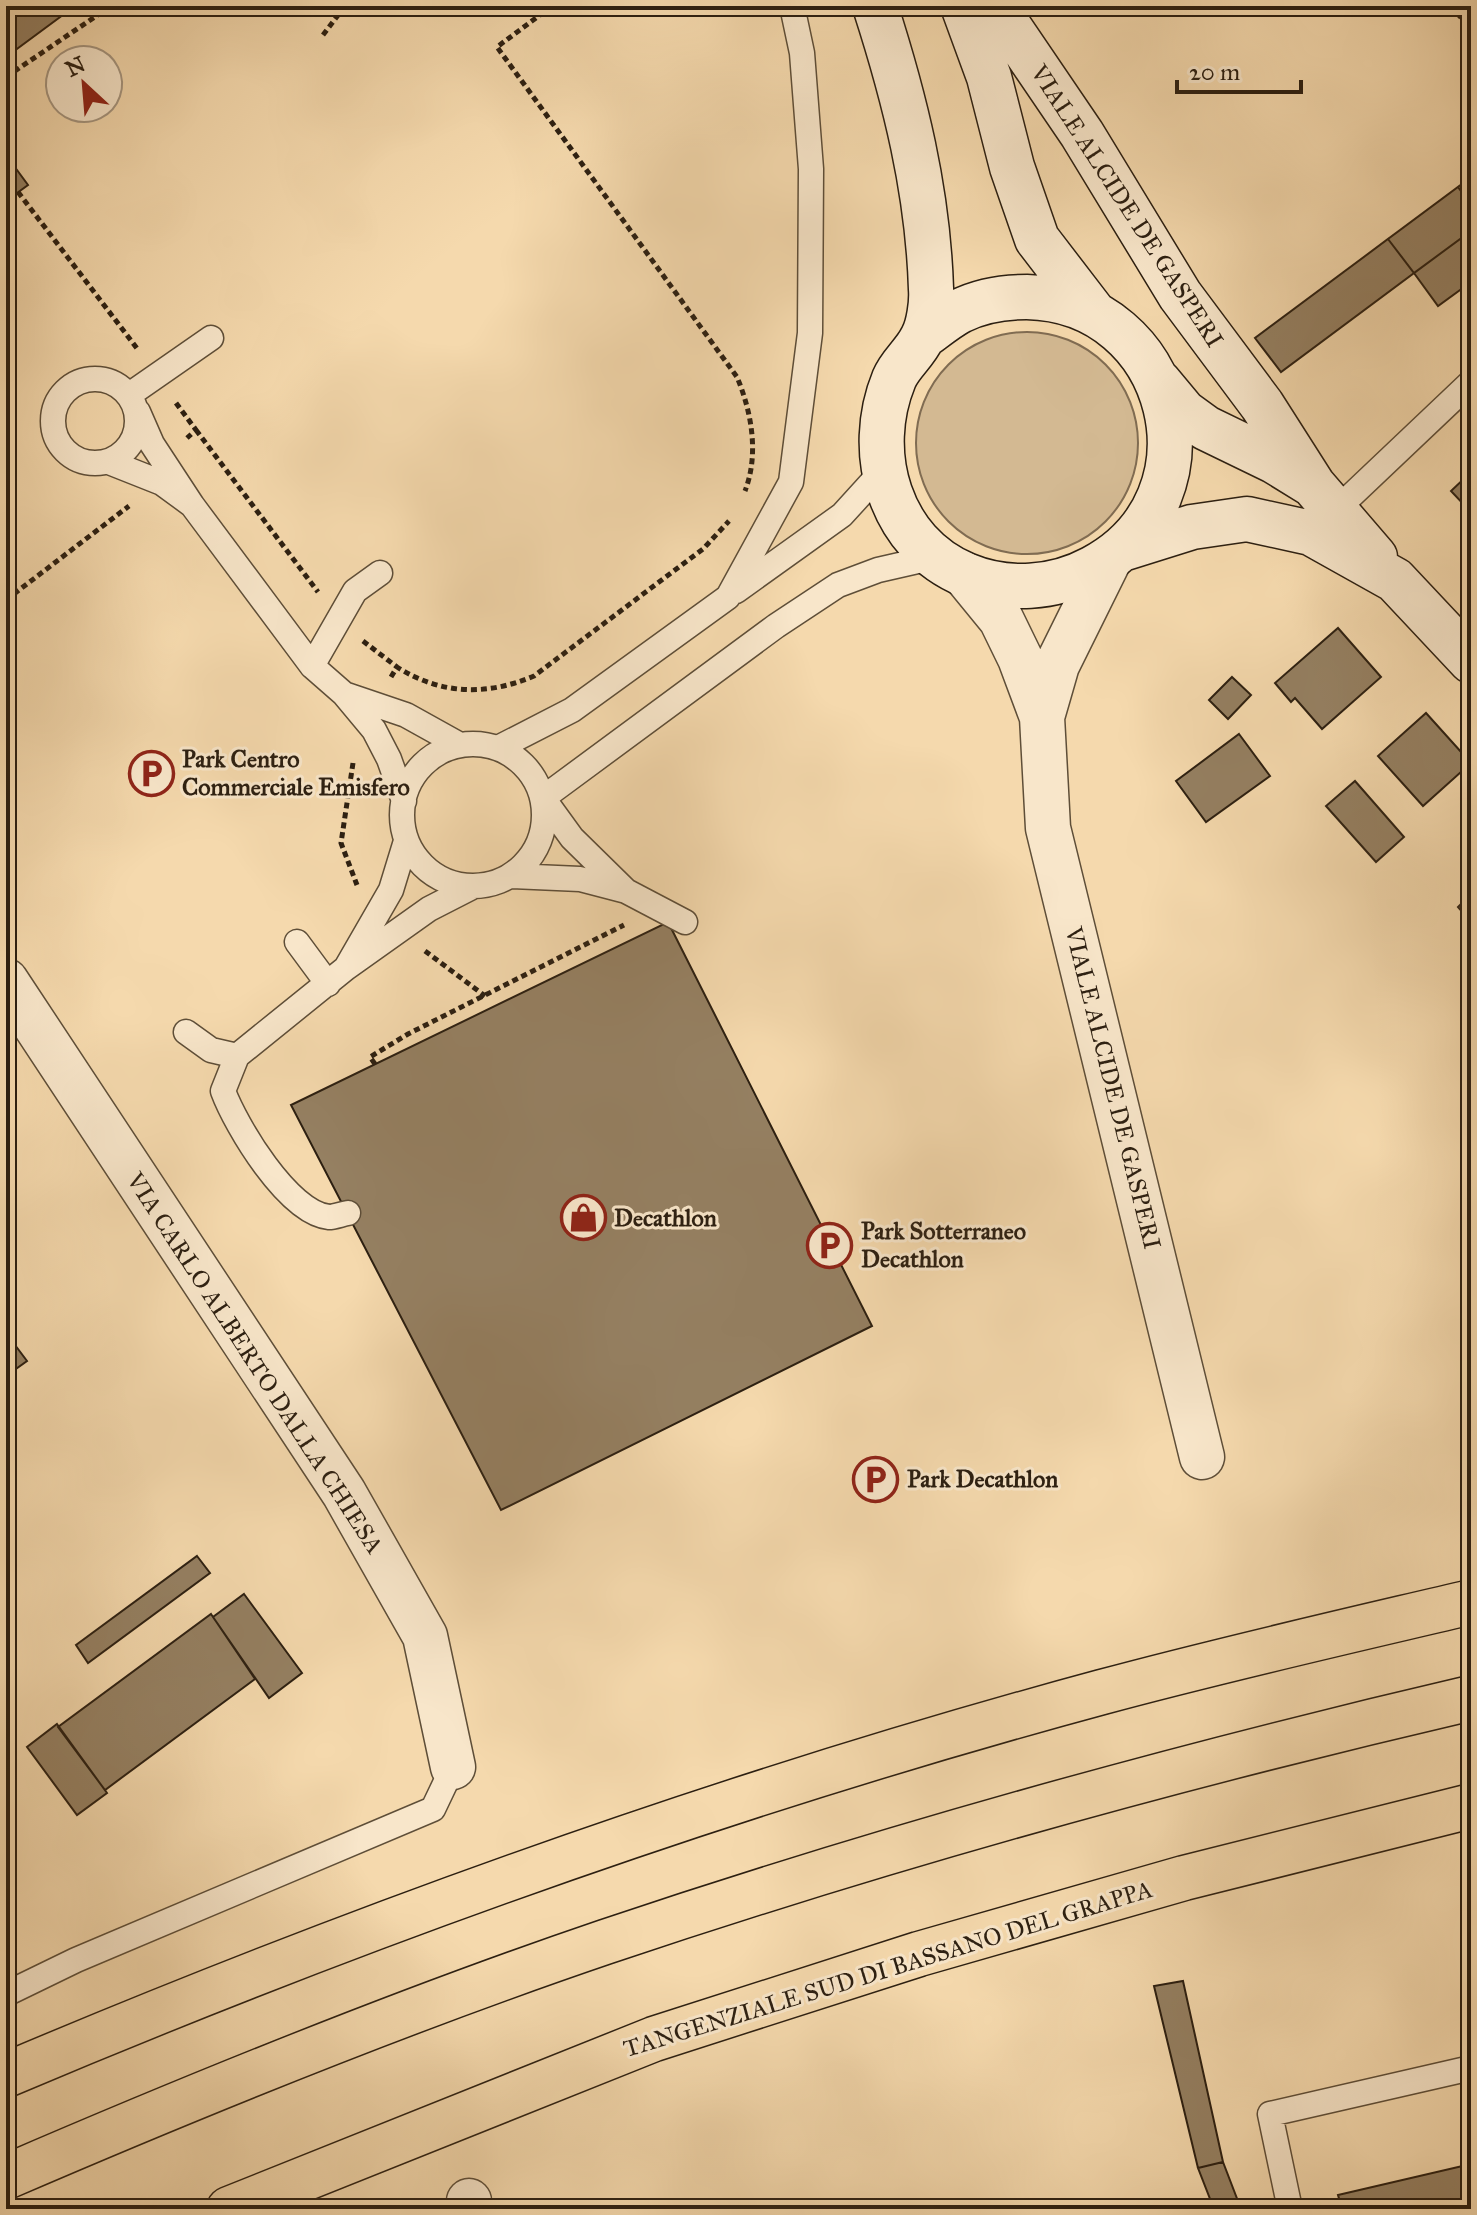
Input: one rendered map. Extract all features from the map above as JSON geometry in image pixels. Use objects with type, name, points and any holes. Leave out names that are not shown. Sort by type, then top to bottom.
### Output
[{"type":"main road","name":"VIALE ALCIDE DE GASPERI","points":[[875,6],[918,154],[932,293],[924,336]]},
{"type":"main road","name":"VIALE ALCIDE DE GASPERI","points":[[963,6],[989,77],[1012,167],[1037,239],[1093,312]]},
{"type":"main road","name":"VIALE ALCIDE DE GASPERI","points":[[995,6],[1082,134],[1180,295],[1262,405],[1324,498],[1471,661]]},
{"type":"main road","name":"VIALE ALCIDE DE GASPERI","points":[[1202,1457],[1048,828],[1042,717],[1020,658],[1001,619],[950,566],[911,532],[893,504],[882,471],[880,422],[894,376],[924,336],[961,311],[1004,297],[1050,298],[1093,312],[1120,330],[1142,354],[1159,382],[1184,412],[1206,428],[1274,461],[1324,498]]},
{"type":"main road","name":"VIALE ALCIDE DE GASPERI","points":[[1042,717],[1057,665],[1117,554],[1148,520],[1158,498],[1170,453],[1169,416],[1159,382]]},
{"type":"main road","points":[[1117,554],[1192,527],[1247,519],[1311,533],[1395,580]]},
{"type":"main road","name":"VIALE ALCIDE DE GASPERI","points":[[950,566],[1001,585],[1039,587],[1076,578],[1117,554]]},
{"type":"main road","name":"VIA CARLO ALBERTO DALLA CHIESA","points":[[6,981],[344,1493],[425,1636],[453,1767]]},
{"type":"main road","points":[[6,2075],[409,1913],[738,1800],[1101,1692],[1471,1602]]},
{"type":"main road","points":[[6,2177],[304,2053],[689,1915],[1076,1797],[1286,1741],[1471,1698]]},
{"type":"main road","name":"TANGENZIALE SUD DI BASSANO DEL GRAPPA","points":[[229,2209],[654,2039],[919,1954],[1184,1878],[1471,1806]]},
{"type":"lane","points":[[728,597],[791,482],[810,333],[811,169],[802,53],[792,6]]},
{"type":"lane","points":[[132,401],[211,338]]},
{"type":"lane","points":[[192,505],[162,483],[109,462],[80,461],[68,454],[54,430],[56,405],[72,385],[84,380],[109,381],[132,401],[152,444],[192,505],[312,666],[344,694],[374,730],[389,759],[404,801]]},
{"type":"lane","points":[[1324,498],[1471,382]]},
{"type":"lane","points":[[109,462],[130,446],[136,434],[132,401]]},
{"type":"lane","points":[[498,748],[572,710],[842,515],[882,471]]},
{"type":"lane","points":[[543,798],[776,626],[838,585],[878,570],[950,566]]},
{"type":"lane","points":[[312,666],[355,591],[380,573]]},
{"type":"lane","points":[[344,694],[406,715],[460,745],[498,748],[527,768],[543,798],[572,838],[628,903]]},
{"type":"lane","points":[[460,745],[423,765],[411,782],[404,801],[402,821],[406,841],[416,859],[432,874],[450,884],[470,888],[492,885],[512,876],[580,879],[628,903],[685,922]]},
{"type":"lane","points":[[512,876],[544,829],[543,798]]},
{"type":"lane","points":[[337,976],[391,890],[406,841]]},
{"type":"lane","points":[[348,1213],[328,1217],[294,1200],[234,1119],[223,1091],[237,1056],[337,976],[429,909],[470,888]]},
{"type":"lane","points":[[297,942],[337,976]]},
{"type":"lane","points":[[186,1032],[211,1050],[237,1056]]},
{"type":"lane","points":[[6,1994],[76,1960],[433,1809],[453,1767]]},
{"type":"lane","points":[[1290,2209],[1270,2114],[1471,2068]]},
{"type":"path","points":[[6,77],[111,6]]},
{"type":"path","points":[[323,35],[345,6]]},
{"type":"path","points":[[552,6],[497,47],[737,377],[747,400],[751,428],[752,457],[742,498]]},
{"type":"path","points":[[1450,6],[1471,28]]},
{"type":"path","points":[[18,192],[144,358]]},
{"type":"path","points":[[168,391],[327,604]]},
{"type":"path","points":[[185,440],[196,430]]},
{"type":"path","points":[[6,600],[135,501]]},
{"type":"path","points":[[353,632],[416,679],[456,690],[509,687],[534,676],[703,549],[730,518]]},
{"type":"path","points":[[390,680],[397,667]]},
{"type":"path","points":[[353,758],[341,843],[359,888]]},
{"type":"path","points":[[375,1064],[370,1057],[616,932],[628,903]]},
{"type":"path","points":[[416,944],[485,996]]},
{"type":"shaded area","points":[[1027,332],[1069,340],[1105,365],[1130,401],[1138,443],[1130,485],[1105,521],[1069,546],[1027,554],[985,546],[949,521],[924,485],[916,443],[924,401],[949,365],[985,340]]},
{"type":"building","points":[[6,6],[75,6],[6,57]]},
{"type":"building","points":[[6,155],[28,185],[6,201]]},
{"type":"building","points":[[1471,177],[1471,205],[1458,187]]},
{"type":"building","points":[[1458,187],[1471,205],[1471,231],[1414,273],[1388,239]]},
{"type":"building","points":[[1471,231],[1471,282],[1438,306],[1414,273]]},
{"type":"building","points":[[1388,239],[1414,273],[1281,372],[1255,338]]},
{"type":"building","points":[[1471,472],[1471,503],[1466,507],[1451,491]]},
{"type":"building","points":[[1338,628],[1381,677],[1322,729],[1295,698],[1291,702],[1275,683]]},
{"type":"building","points":[[1232,677],[1251,695],[1228,719],[1209,700]]},
{"type":"building","points":[[1426,713],[1471,763],[1423,806],[1378,756]]},
{"type":"building","points":[[1239,734],[1270,776],[1206,822],[1176,781]]},
{"type":"building","points":[[1355,781],[1404,837],[1376,862],[1326,806]]},
{"type":"building","points":[[1471,894],[1471,922],[1458,907]]},
{"type":"building","name":"Decathlon","points":[[668,922],[872,1326],[501,1510],[291,1105]]},
{"type":"building","points":[[6,1333],[27,1361],[6,1376]]},
{"type":"building","points":[[197,1556],[210,1573],[88,1663],[76,1645]]},
{"type":"building","points":[[244,1594],[302,1673],[269,1698],[213,1617]]},
{"type":"building","points":[[211,1614],[255,1679],[105,1790],[58,1727]]},
{"type":"building","points":[[57,1724],[107,1793],[77,1815],[27,1747]]},
{"type":"building","points":[[1183,1981],[1223,2162],[1198,2168],[1154,1986]]},
{"type":"building","points":[[1223,2162],[1241,2209],[1214,2209],[1198,2168]]},
{"type":"building","points":[[1471,2164],[1471,2209],[1342,2209],[1338,2195]]},
{"type":"place","name":"Park Centro Commerciale Emisfero","points":[[151,773]]},
{"type":"place","name":"Decathlon","points":[[583,1218]]},
{"type":"place","name":"Park Sotterraneo Decathlon","points":[[830,1245]]},
{"type":"place","name":"Park Decathlon","points":[[876,1479]]}]
